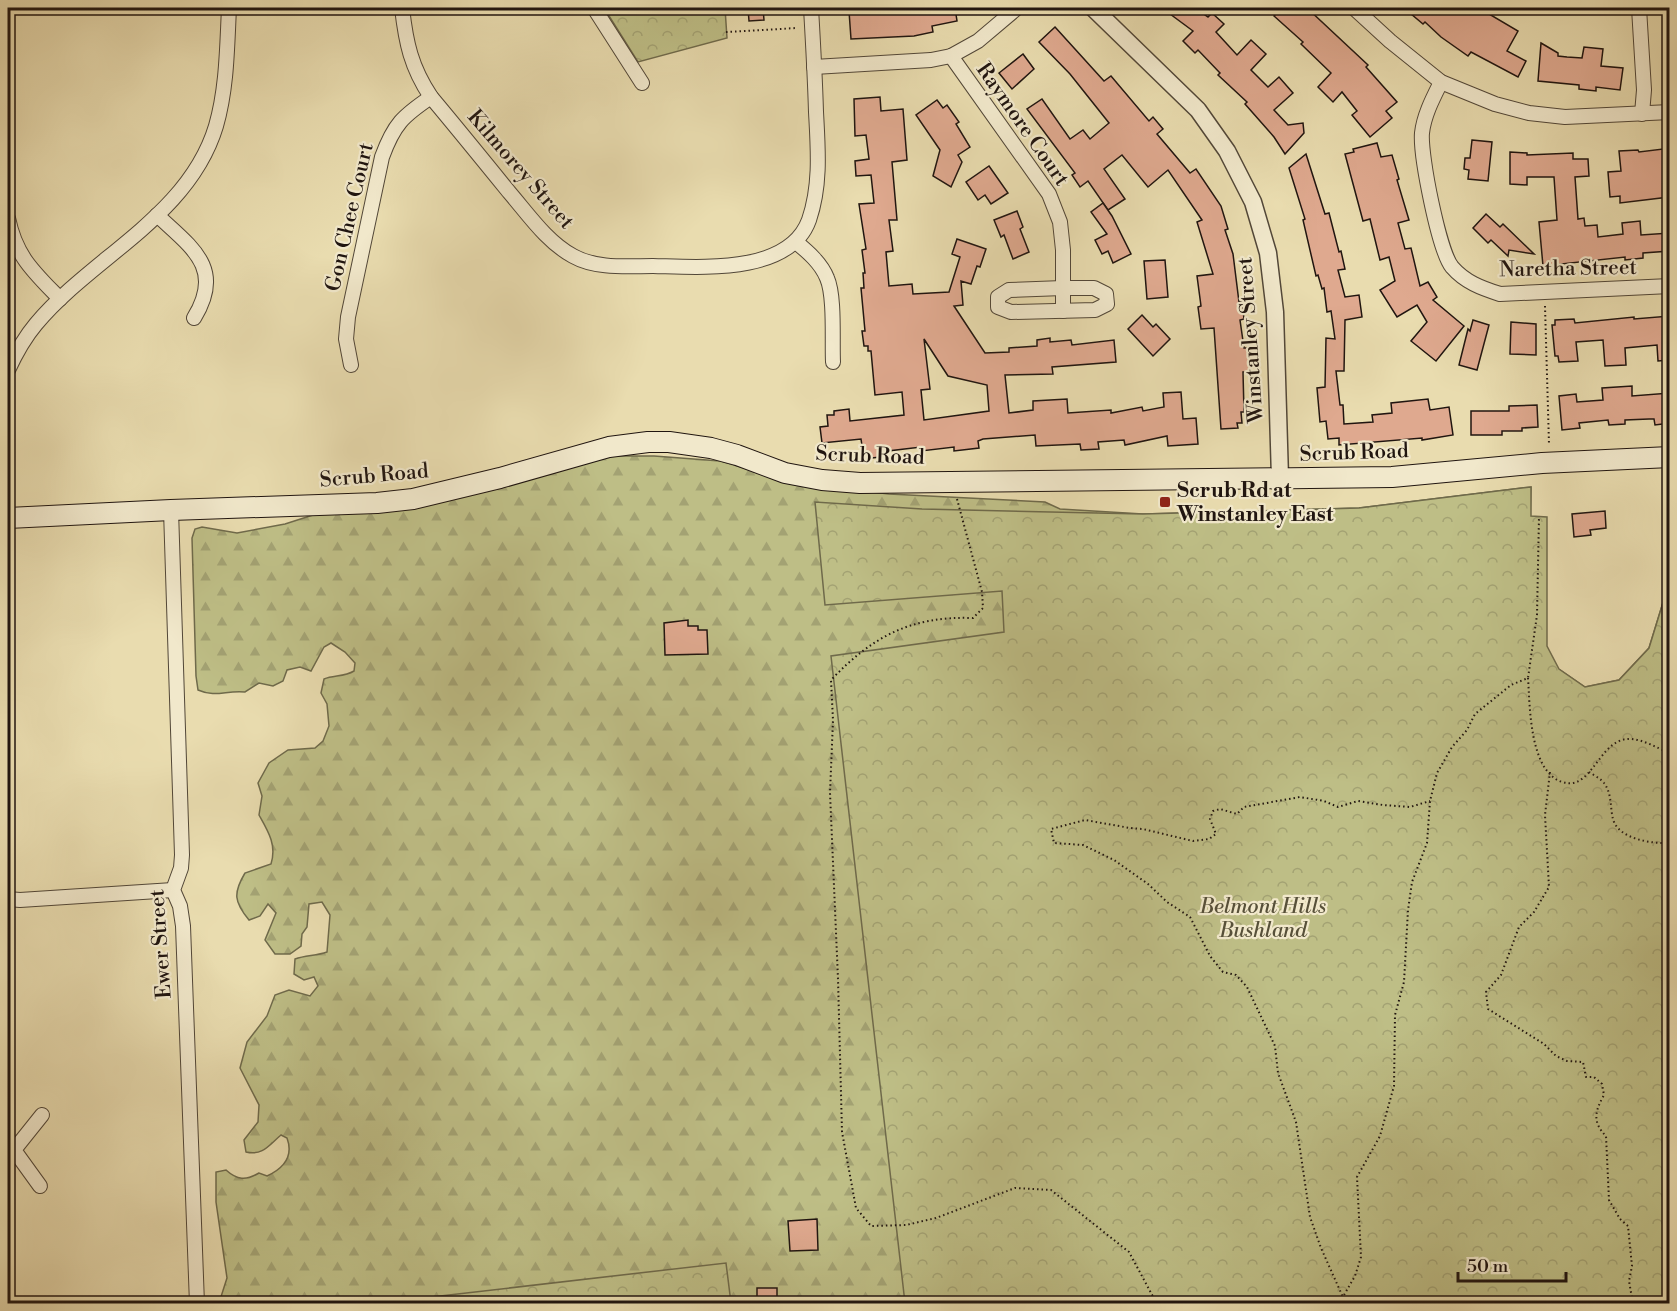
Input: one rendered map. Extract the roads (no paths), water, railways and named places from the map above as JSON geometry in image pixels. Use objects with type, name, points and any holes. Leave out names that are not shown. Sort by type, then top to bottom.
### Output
[{"type":"main road","name":"Scrub Road","points":[[8,518],[377,503],[413,499],[609,447],[648,442],[669,442],[711,448],[785,473],[822,480],[861,483],[1392,477],[1513,465],[1670,457]]},
{"type":"street","points":[[8,12],[9,8]]},
{"type":"street","points":[[8,370],[35,325],[60,299],[157,215],[180,190],[202,157],[216,126],[225,80],[229,8]]},
{"type":"street","name":"Kilmorey Street","points":[[402,8],[409,53],[419,78],[431,97],[533,221],[553,242],[573,257],[596,264],[722,267],[748,264],[796,242]]},
{"type":"street","points":[[594,8],[642,83]]},
{"type":"street","points":[[811,8],[819,166],[816,196],[808,223],[796,242],[813,256],[827,278],[831,302],[833,362]]},
{"type":"street","points":[[814,68],[931,60],[951,56],[978,41],[1017,8]]},
{"type":"street","name":"Winstanley Street","points":[[1093,8],[1198,110],[1227,151],[1253,202],[1268,253],[1275,312],[1280,478]]},
{"type":"street","points":[[1354,8],[1390,41],[1441,82],[1495,104],[1529,113],[1565,117],[1670,112]]},
{"type":"street","points":[[1639,8],[1644,90],[1642,114]]},
{"type":"street","name":"Raymore Court","points":[[951,56],[1049,194],[1060,222],[1063,250],[1063,311]]},
{"type":"street","name":"Naretha Street","points":[[1441,82],[1428,108],[1424,124],[1422,158],[1442,244],[1450,265],[1464,279],[1500,294],[1670,286]]},
{"type":"street","name":"Gon Chee Court","points":[[351,365],[346,339],[348,317],[382,157],[390,134],[400,121],[431,97]]},
{"type":"street","points":[[157,215],[190,246],[205,267],[207,287],[202,305],[194,318]]},
{"type":"street","points":[[8,218],[11,234],[24,262],[60,299]]},
{"type":"street","points":[[1063,288],[1094,288],[1107,294],[1107,304],[1095,310],[1063,311],[1011,312],[998,307],[998,297],[1010,290],[1063,288]]},
{"type":"street","name":"Ewer Street","points":[[171,510],[182,855],[181,868],[173,890],[180,906],[183,926],[197,1304]]},
{"type":"street","points":[[8,899],[173,890]]},
{"type":"street","points":[[40,1186],[11,1150],[42,1115]]},
{"type":"place","name":"Scrub Rd at Winstanley East","points":[[1165,502]]},
{"type":"park label","name":"Belmont Hills Bushland","points":[[1263,918]]}]
